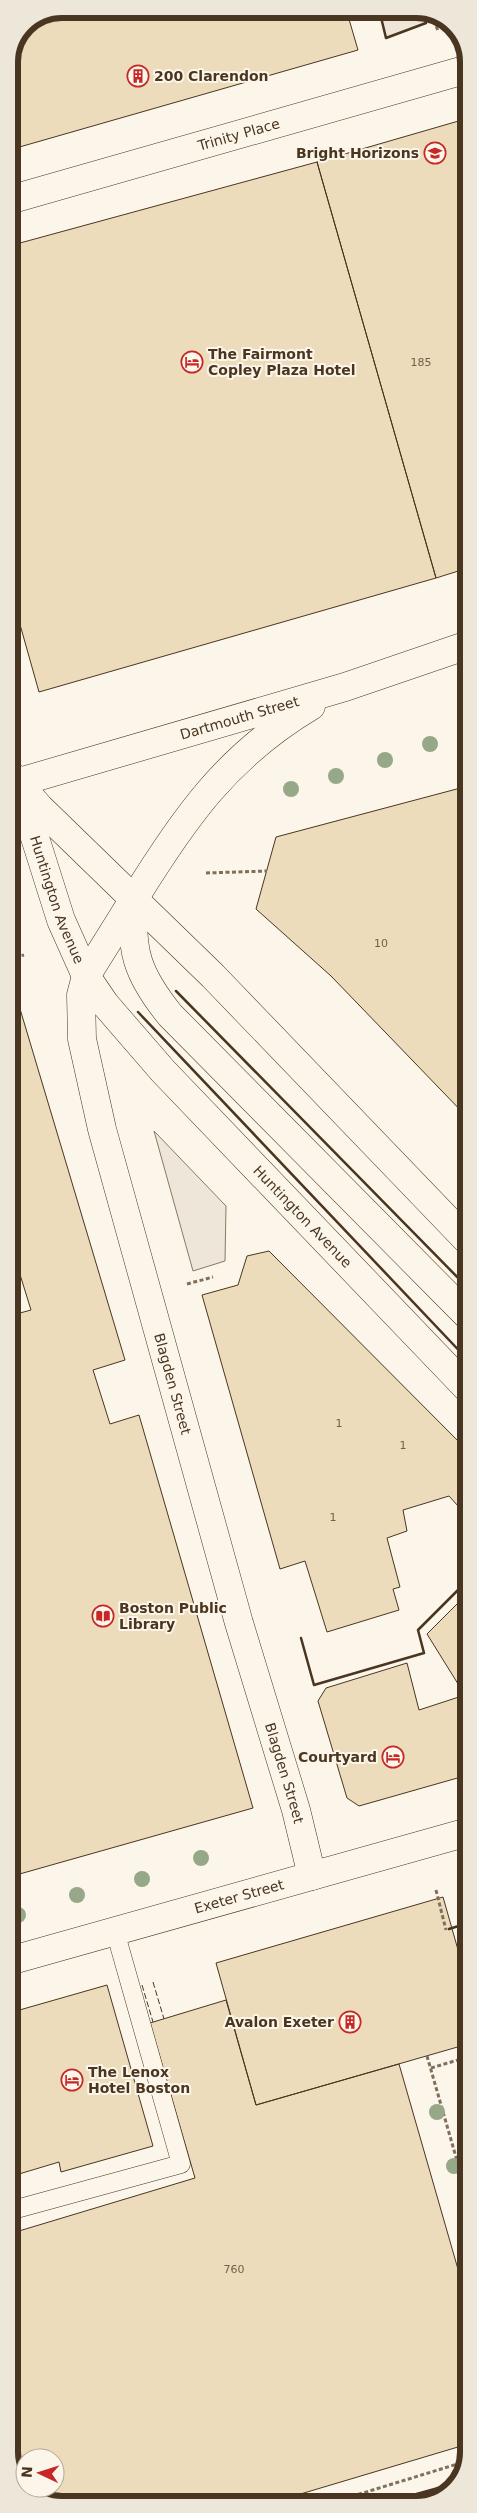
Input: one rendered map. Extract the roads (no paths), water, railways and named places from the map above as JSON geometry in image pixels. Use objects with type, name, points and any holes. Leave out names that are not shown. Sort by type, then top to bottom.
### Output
[{"type":"main road","name":"Trinity Place","points":[[18,197],[460,71]]},
{"type":"main road","name":"Dartmouth Street","points":[[18,779],[345,687],[460,650]]},
{"type":"main road","name":"Blagden Street","points":[[312,1876],[296,1810],[239,1623],[92,1090],[82,1039],[81,995],[86,976],[184,820],[219,779],[274,730],[294,716],[345,687]]},
{"type":"main road","name":"Huntington Avenue","points":[[18,787],[213,976],[460,1233]]},
{"type":"main road","name":"Huntington Avenue","points":[[18,798],[61,920],[86,976],[122,1025],[163,1071],[460,1381]]},
{"type":"main road","points":[[134,899],[132,926],[134,949],[141,972],[154,996],[170,1015],[460,1308]]},
{"type":"main road","name":"Exeter Street","points":[[18,1958],[460,1834]]},
{"type":"lane","points":[[18,2209],[181,2164],[115,1931]]},
{"type":"place","name":"200 Clarendon","points":[[138,76]]},
{"type":"place","name":"Bright Horizons","points":[[435,153]]},
{"type":"place","name":"The Fairmont Copley Plaza Hotel","points":[[192,362]]},
{"type":"place","name":"Boston Public Library","points":[[103,1616]]},
{"type":"place","name":"Courtyard","points":[[393,1757]]},
{"type":"place","name":"Avalon Exeter","points":[[350,2022]]},
{"type":"place","name":"The Lenox Hotel Boston","points":[[72,2080]]}]
